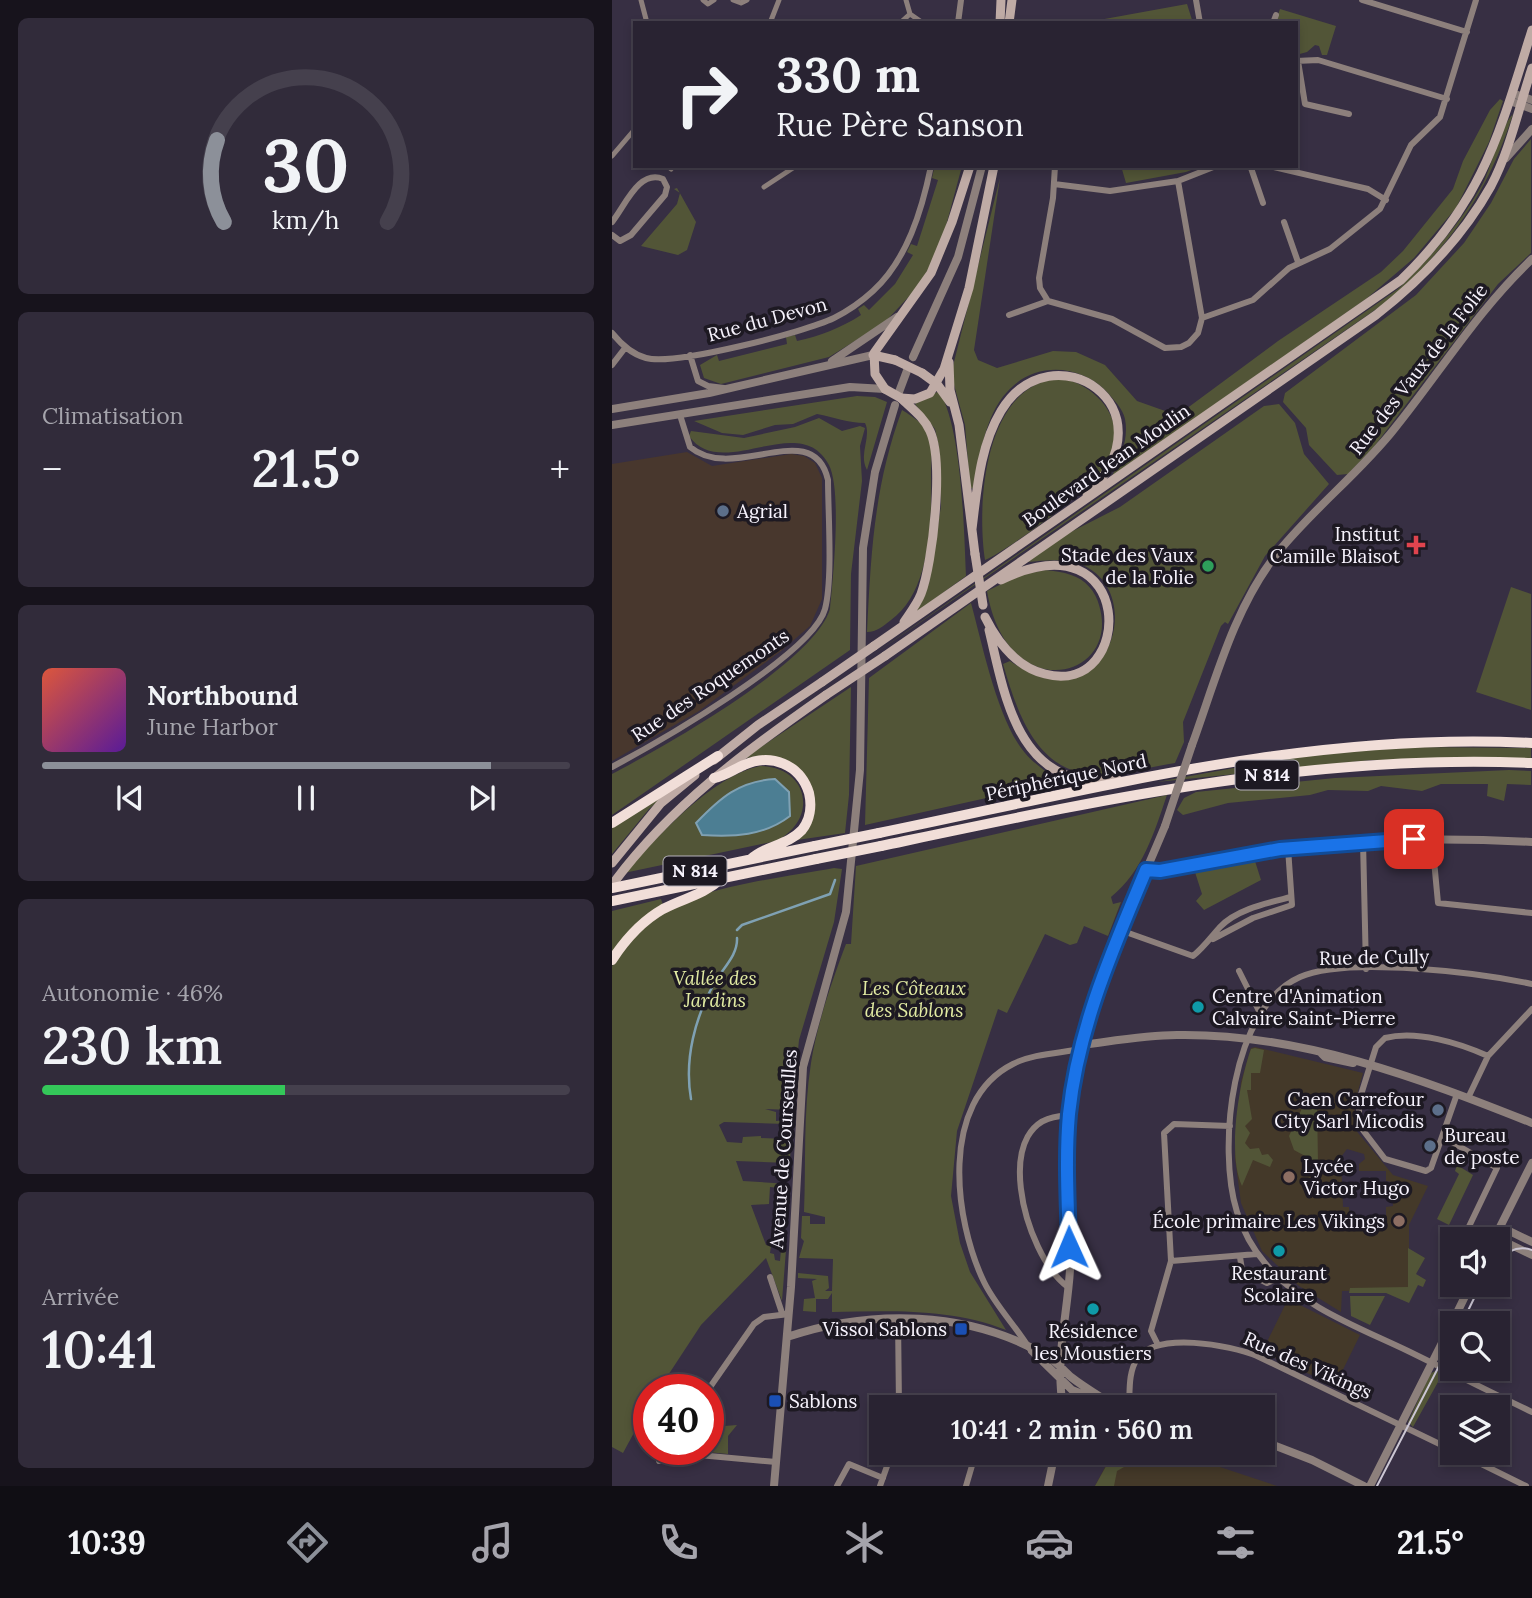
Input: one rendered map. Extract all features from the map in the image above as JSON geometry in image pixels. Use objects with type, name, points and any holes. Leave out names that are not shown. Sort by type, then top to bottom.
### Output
[{"type":"highway","name":"Périphérique Nord","points":[[612,887],[1258,756],[1411,742],[1530,742]]},
{"type":"highway","points":[[612,823],[718,756]]},
{"type":"highway","points":[[714,778],[755,761],[776,760],[794,769],[805,783],[811,806],[806,824],[792,839],[760,851],[751,859]]},
{"type":"highway","name":"Périphérique Nord","points":[[612,901],[881,846],[1259,776],[1412,762],[1531,763]]},
{"type":"highway","points":[[612,960],[646,920],[672,905],[705,892],[722,877]]},
{"type":"main road","points":[[999,21],[1001,0]]},
{"type":"main road","points":[[1009,21],[1012,0]]},
{"type":"main road","name":"Boulevard Jean Moulin","points":[[612,863],[661,803],[758,725],[1071,511],[1401,280],[1432,250],[1465,206],[1488,163],[1531,30]]},
{"type":"main road","points":[[612,887],[650,838],[714,778],[826,695],[1377,315],[1410,289],[1442,256],[1491,186],[1525,101],[1531,68]]},
{"type":"main road","points":[[901,626],[917,602],[927,574],[936,488],[931,433],[919,415],[883,388],[875,374],[873,355],[926,282],[943,249],[969,168]]},
{"type":"main road","points":[[901,399],[924,396],[937,384],[950,352],[969,288],[994,168]]},
{"type":"main road","points":[[950,352],[949,380],[959,425],[985,617],[1013,716],[1038,757],[1052,768],[1078,779],[1134,780]]},
{"type":"main road","points":[[873,355],[895,360],[922,373],[937,384],[954,409]]},
{"type":"main road","points":[[972,529],[986,443],[998,417],[1015,392],[1037,379],[1054,375],[1079,378],[1094,386],[1113,408],[1119,432],[1119,445],[1109,470],[1071,511]]},
{"type":"main road","points":[[975,593],[1020,570],[1044,565],[1066,566],[1086,575],[1096,584],[1104,595],[1111,619],[1108,639],[1098,657],[1082,670],[1052,676],[1032,670],[1014,659],[1000,643],[985,617]]},
{"type":"street","points":[[641,0],[646,21]]},
{"type":"street","points":[[703,0],[708,4],[714,0]]},
{"type":"street","points":[[733,0],[741,3],[747,0]]},
{"type":"street","points":[[771,21],[779,0]]},
{"type":"street","points":[[906,0],[910,14],[920,21]]},
{"type":"street","points":[[958,21],[961,0]]},
{"type":"street","points":[[1196,0],[1200,21]]},
{"type":"street","points":[[1362,0],[1467,32]]},
{"type":"street","points":[[1202,318],[1253,300],[1298,262],[1330,250],[1386,200],[1411,145],[1440,117],[1476,0]]},
{"type":"street","points":[[902,21],[910,14]]},
{"type":"street","points":[[1274,21],[1276,15]]},
{"type":"street","points":[[1298,61],[1312,58],[1447,99]]},
{"type":"street","points":[[1298,66],[1306,104]]},
{"type":"street","points":[[1511,97],[1525,101],[1531,109]]},
{"type":"street","points":[[1298,106],[1306,104],[1349,114]]},
{"type":"street","points":[[1491,186],[1509,153],[1531,129]]},
{"type":"street","points":[[612,156],[633,131]]},
{"type":"street","points":[[764,187],[793,168]]},
{"type":"street","name":"Rue du Devon","points":[[625,348],[650,359],[690,355],[798,330],[832,319],[855,306],[875,290],[905,248],[931,168]]},
{"type":"street","points":[[913,357],[958,257],[981,168]]},
{"type":"street","points":[[1048,301],[1040,288],[1039,278],[1055,168]]},
{"type":"street","points":[[1054,184],[1110,191],[1178,181],[1211,168]]},
{"type":"street","points":[[1251,168],[1263,203]]},
{"type":"street","points":[[1277,168],[1368,190],[1386,200]]},
{"type":"street","points":[[612,222],[643,180],[652,176],[663,179],[667,187],[665,195],[631,235],[616,242],[612,234]]},
{"type":"street","points":[[1009,315],[1048,301],[1112,319],[1165,348],[1181,347],[1189,343],[1198,333],[1202,318],[1178,181]]},
{"type":"street","points":[[1284,222],[1298,262]]},
{"type":"street","name":"Rue des Vaux de la Folie","points":[[1061,1395],[1058,1366],[1068,1287],[1069,1116],[1081,1047],[1120,930],[1165,826],[1242,612],[1274,558],[1366,463],[1484,308],[1531,259]]},
{"type":"street","points":[[827,364],[887,326],[904,310]]},
{"type":"street","points":[[612,333],[625,348],[612,365]]},
{"type":"street","points":[[690,355],[698,380],[708,386],[730,388]]},
{"type":"street","points":[[612,409],[730,388],[873,355]]},
{"type":"street","name":"Avenue de Courseulles","points":[[774,1486],[787,1337],[786,1313],[803,1067],[846,912],[856,835],[860,770],[861,591],[865,535],[875,472],[901,399],[908,368]]},
{"type":"street","points":[[612,425],[850,387],[883,388]]},
{"type":"street","name":"Rue des Roquemonts","points":[[612,767],[657,743],[769,668],[809,637],[825,610],[828,480],[821,463],[815,455],[796,449],[710,460],[690,447],[680,415]]},
{"type":"street","points":[[1146,870],[1160,871],[1288,848],[1363,841],[1432,839],[1531,842]]},
{"type":"street","points":[[1432,839],[1438,903],[1531,913]]},
{"type":"street","points":[[1363,841],[1366,969]]},
{"type":"street","points":[[1120,930],[1194,956],[1213,939],[1220,927],[1248,911],[1292,897],[1288,848]]},
{"type":"street","name":"Rue de Cully","points":[[1531,984],[1452,972],[1366,969],[1326,970],[1303,975],[1281,989],[1261,1015],[1248,1039],[1239,1068],[1230,1126],[1230,1163],[1236,1211],[1257,1254],[1278,1278],[1310,1302],[1531,1412]]},
{"type":"street","points":[[1239,971],[1261,1015]]},
{"type":"street","points":[[1468,1098],[1488,1056],[1531,1009]]},
{"type":"street","points":[[1084,1395],[1072,1390],[1030,1349],[985,1285],[963,1221],[959,1194],[961,1150],[971,1111],[991,1080],[1015,1063],[1081,1047],[1157,1035],[1248,1039],[1339,1055],[1457,1094],[1531,1123]]},
{"type":"street","points":[[1457,1094],[1431,1168],[1426,1171],[1385,1159],[1359,1125],[1359,1101],[1380,1041],[1393,1036],[1437,1040],[1488,1056]]},
{"type":"street","points":[[1068,1287],[1044,1264],[1034,1244],[1026,1219],[1022,1174],[1024,1145],[1032,1127],[1044,1119],[1069,1116]]},
{"type":"street","points":[[1130,1395],[1134,1365],[1140,1355],[1157,1343],[1151,1331],[1171,1261],[1164,1133],[1174,1124],[1230,1126]]},
{"type":"street","points":[[1443,1138],[1498,1168],[1469,1227]]},
{"type":"street","points":[[1501,1227],[1531,1163]]},
{"type":"street","points":[[1510,1232],[1531,1242]]},
{"type":"street","points":[[1510,1245],[1531,1255]]},
{"type":"street","points":[[1171,1261],[1257,1254]]},
{"type":"street","points":[[1240,1257],[1242,1270],[1252,1277],[1267,1283],[1278,1278]]},
{"type":"street","points":[[719,1374],[754,1324],[764,1317],[786,1313],[770,1277]]},
{"type":"street","points":[[898,1318],[899,1395]]},
{"type":"street","points":[[787,1337],[835,1324],[898,1318],[971,1326],[1005,1336],[1047,1356],[1098,1395]]},
{"type":"street","name":"Rue des Vikings","points":[[1157,1343],[1240,1349],[1440,1444]]},
{"type":"street","points":[[1370,1486],[1440,1347]]},
{"type":"street","points":[[1275,1446],[1312,1460],[1364,1486]]},
{"type":"street","points":[[724,1456],[776,1462]]},
{"type":"street","points":[[837,1486],[849,1464],[883,1478]]},
{"type":"street","points":[[880,1486],[888,1465]]},
{"type":"street","points":[[966,1486],[972,1465]]},
{"type":"street","points":[[1048,1486],[1052,1465]]},
{"type":"street","points":[[1483,1465],[1526,1486]]},
{"type":"shaded area","points":[[687,452],[712,466],[791,454],[804,456],[815,463],[822,478],[822,599],[810,626],[781,651],[699,711],[612,761],[612,464]]},
{"type":"shaded area","name":"Lycée Victor Hugo","points":[[1251,1048],[1363,1073],[1355,1102],[1354,1128],[1393,1175],[1428,1186],[1409,1225],[1409,1290],[1342,1291],[1341,1312],[1299,1286],[1262,1251],[1241,1203],[1235,1158],[1241,1082]],"holes":[[[1347,1149],[1364,1154],[1365,1159],[1359,1164],[1359,1171],[1386,1171],[1386,1181],[1392,1182],[1393,1206],[1386,1207],[1386,1227],[1350,1228],[1349,1207],[1343,1207],[1341,1157]]]},
{"type":"shaded area","points":[[1288,1299],[1360,1335],[1335,1386],[1262,1352]]},
{"type":"shaded area","points":[[1106,1465],[1209,1465],[1277,1486],[1095,1486]]},
{"type":"green space","points":[[1187,4],[1192,21],[1098,21]]},
{"type":"green space","points":[[1280,9],[1336,26],[1327,55],[1322,55],[1319,46],[1315,45],[1307,52],[1298,54],[1298,21],[1276,21]]},
{"type":"green space","points":[[1500,99],[1503,101],[1489,142],[1456,208],[1414,258],[1366,299],[1112,476],[1121,456],[1126,434],[1124,415],[1115,401],[1096,383],[1071,372],[1043,371],[1030,375],[1007,392],[993,413],[984,438],[973,489],[970,487],[965,425],[953,381],[953,366],[1000,178],[974,350],[978,360],[997,368],[1053,351],[1076,352],[1105,365],[1137,401],[1168,412],[1186,409],[1278,341],[1381,272],[1403,251],[1453,189],[1463,161],[1490,110]]},
{"type":"green space","points":[[1513,114],[1491,170],[1464,217],[1430,260],[1388,301],[867,659],[1398,289],[1434,252],[1465,212],[1483,183],[1505,127]]},
{"type":"green space","points":[[1531,139],[1531,253],[1498,284],[1373,448],[1348,474],[1337,475],[1309,445],[1306,428],[1283,402],[1285,393],[1416,295],[1464,243],[1491,203],[1514,159]]},
{"type":"green space","points":[[961,168],[943,237],[916,289],[884,323],[829,357],[721,384],[704,378],[700,365],[717,355],[719,361],[787,344],[786,337],[795,335],[797,341],[814,337],[861,315],[858,309],[864,305],[869,310],[895,284],[913,255],[907,252],[911,244],[917,246],[938,180],[932,178],[934,169]]},
{"type":"green space","points":[[1122,168],[1197,168],[1186,172],[1126,183]]},
{"type":"green space","points":[[680,193],[696,222],[687,250],[678,255],[641,246],[677,204]]},
{"type":"green space","points":[[1066,379],[1091,392],[1109,412],[1115,437],[1107,465],[1086,488],[1050,517],[1013,544],[985,560],[982,513],[984,486],[997,432],[1008,410],[1024,392],[1045,381]]},
{"type":"green space","points":[[939,391],[947,407],[957,453],[966,576],[915,613],[929,583],[941,506],[939,447],[935,429],[915,404]]},
{"type":"green space","points":[[857,396],[875,397],[887,402],[867,470],[864,458],[867,434],[865,423],[817,414],[793,424],[775,425],[743,435],[722,433],[694,421]]},
{"type":"green space","name":"Stade des Vaux de la Folie","points":[[1279,404],[1295,423],[1304,454],[1329,484],[1265,556],[1228,624],[1225,622],[1221,626],[1183,722],[1184,742],[1175,763],[1101,775],[1079,772],[1061,765],[1046,753],[1024,722],[1003,664],[1010,661],[1044,677],[1072,678],[1093,667],[1108,648],[1115,624],[1113,600],[1101,579],[1080,564],[1060,560],[1027,562],[1065,535],[1120,507],[1264,406]]},
{"type":"green space","points":[[902,410],[921,424],[930,440],[931,512],[926,553],[914,591],[904,607],[883,626],[867,632],[872,547],[880,493]]},
{"type":"green space","points":[[819,418],[842,431],[860,426],[865,428],[860,446],[862,481],[851,574],[850,650],[612,815],[612,774],[699,724],[767,678],[796,654],[818,630],[830,609],[836,514],[833,477],[829,465],[816,450],[800,443],[721,452],[703,448],[689,436],[691,431],[744,438],[795,427]]},
{"type":"green space","points":[[1045,570],[1065,573],[1081,580],[1093,591],[1099,605],[1102,630],[1094,651],[1079,664],[1059,670],[1037,667],[1016,653],[998,629],[987,591],[1020,575]]},
{"type":"green space","points":[[1511,587],[1531,594],[1531,710],[1476,692]]},
{"type":"green space","points":[[971,603],[992,681],[1015,739],[1033,761],[1058,782],[865,825],[869,678]]},
{"type":"green space","points":[[851,687],[849,795],[845,833],[797,840],[811,822],[804,774],[757,756],[743,759]]},
{"type":"green space","points":[[1413,747],[1531,748],[1531,759],[1372,760],[1157,782],[1306,755]]},
{"type":"green space","points":[[760,766],[777,769],[798,784],[803,808],[799,820],[790,832],[776,841],[624,873],[669,826],[704,795],[741,772]]},
{"type":"green space","points":[[1531,771],[1531,785],[1507,784],[1504,801],[1487,796],[1488,784],[1441,784],[1422,791],[1381,786],[1368,791],[1328,790],[1310,795],[1228,803],[1183,815],[1177,810],[1184,798],[1196,792],[1335,778]]},
{"type":"green space","points":[[681,781],[649,809],[612,854],[612,828]]},
{"type":"green space","name":"Les Côteaux des Sablons","points":[[1167,795],[1152,837],[1139,863],[1122,887],[1111,897],[1113,904],[1121,902],[1108,936],[1084,926],[1077,943],[1070,945],[1045,934],[1007,1013],[998,1009],[957,1131],[951,1196],[960,1243],[970,1272],[1006,1330],[942,1314],[898,1311],[832,1312],[832,1293],[828,1299],[816,1299],[816,1312],[803,1311],[804,1299],[815,1298],[812,1281],[817,1279],[798,1278],[798,1273],[828,1276],[829,1288],[825,1291],[832,1291],[833,1259],[799,1258],[804,1241],[801,1238],[802,1216],[810,1216],[810,1224],[825,1224],[825,1217],[804,1212],[807,1101],[811,1063],[821,1018],[846,944],[851,944],[856,866]]},
{"type":"green space","points":[[1254,858],[1261,880],[1204,910],[1196,901],[1202,894],[1194,869],[1227,867],[1228,863]]},
{"type":"green space","name":"Vallée des Jardins","points":[[834,868],[842,869],[834,922],[799,1040],[792,1110],[765,1109],[776,1112],[776,1121],[786,1120],[786,1124],[724,1122],[719,1125],[727,1142],[742,1143],[743,1137],[761,1136],[785,1139],[785,1131],[791,1132],[790,1163],[736,1161],[743,1181],[789,1184],[789,1207],[778,1205],[779,1188],[770,1187],[769,1204],[751,1205],[766,1245],[771,1246],[770,1253],[774,1254],[775,1260],[780,1261],[781,1249],[786,1250],[782,1301],[766,1258],[701,1325],[669,1374],[633,1374],[633,1435],[623,1453],[612,1447],[612,966],[642,929],[665,911],[701,895]]},
{"type":"green space","points":[[661,899],[663,905],[612,954],[612,911]]},
{"type":"green space","points":[[1251,1049],[1264,1050],[1260,1073],[1251,1073],[1251,1090],[1247,1090],[1252,1119],[1245,1126],[1250,1133],[1245,1143],[1250,1149],[1259,1148],[1262,1155],[1268,1154],[1273,1160],[1270,1167],[1253,1160],[1242,1186],[1235,1156],[1236,1118],[1247,1063]]},
{"type":"green space","points":[[1305,1102],[1310,1108],[1317,1102],[1318,1163],[1294,1150],[1289,1136]]},
{"type":"green space","points":[[1457,1165],[1473,1175],[1449,1225],[1437,1219],[1459,1174],[1455,1171]]},
{"type":"green space","points":[[1408,1248],[1425,1258],[1416,1274],[1426,1280],[1423,1287],[1418,1285],[1409,1303],[1386,1293],[1349,1293],[1350,1288],[1408,1287]]},
{"type":"green space","points":[[1350,1296],[1385,1296],[1370,1325],[1351,1316]]},
{"type":"green space","points":[[1440,1372],[1440,1378],[1413,1427],[1408,1422],[1430,1374]]},
{"type":"green space","points":[[737,1425],[728,1436],[728,1454],[724,1454],[724,1426]]},
{"type":"green space","points":[[1107,1465],[1124,1465],[1117,1471],[1114,1486],[1095,1486]]},
{"type":"water","points":[[775,779],[789,792],[790,816],[770,828],[748,834],[702,835],[696,823],[731,792],[751,783]]},
{"type":"waterway","points":[[737,930],[742,925],[830,894],[835,880]]},
{"type":"waterway","points":[[691,1099],[690,1054],[697,1024],[708,995],[733,956],[737,938]]},
{"type":"tram line","points":[[1510,1252],[1522,1248],[1532,1250]]},
{"type":"tram line","points":[[1468,1311],[1475,1297]]},
{"type":"tram line","points":[[1377,1486],[1440,1364]]},
{"type":"place","name":"Agrial","points":[[723,511]]},
{"type":"place","name":"Institut Camille Blaisot","points":[[1416,545]]},
{"type":"place","name":"Stade des Vaux de la Folie","points":[[1208,566]]},
{"type":"place","name":"Centre d'Animation Calvaire Saint-Pierre","points":[[1198,1007]]},
{"type":"place","name":"Caen Carrefour City Sarl Micodis","points":[[1438,1110]]},
{"type":"place","name":"Bureau de poste","points":[[1430,1146]]},
{"type":"place","name":"Lycée Victor Hugo","points":[[1289,1177]]},
{"type":"place","name":"École primaire Les Vikings","points":[[1399,1221]]},
{"type":"place","name":"Restaurant Scolaire","points":[[1279,1251]]},
{"type":"place","name":"Résidence les Moustiers","points":[[1093,1309]]},
{"type":"place","name":"Vissol Sablons","points":[[961,1329]]},
{"type":"place","name":"Sablons","points":[[775,1401]]},
{"type":"route","points":[[1069,1247],[1067,1157],[1073,1086],[1103,973],[1146,870],[1160,871],[1219,858],[1280,849],[1414,839]]}]
